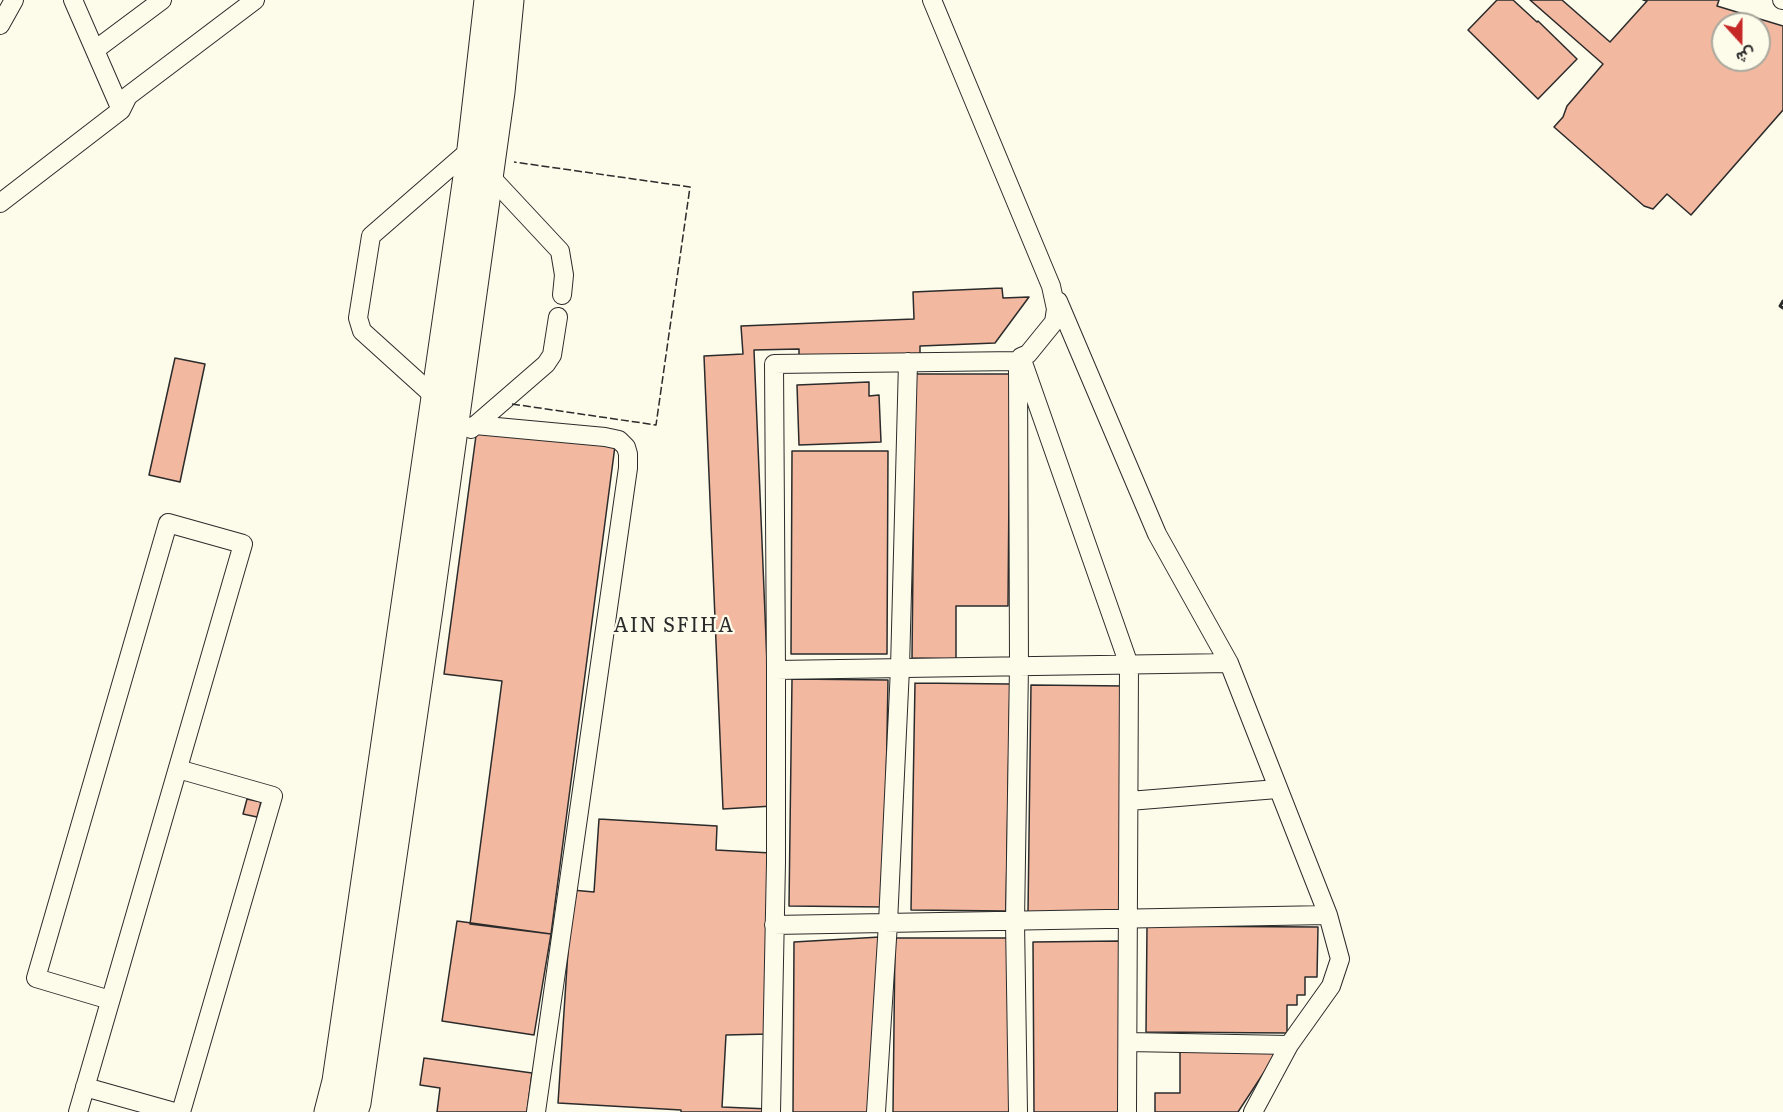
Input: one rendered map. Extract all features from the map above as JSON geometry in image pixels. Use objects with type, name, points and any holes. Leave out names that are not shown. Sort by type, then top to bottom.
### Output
[{"type":"highway","points":[[328,1112],[336,1081],[471,149],[489,0]]},
{"type":"highway","points":[[354,1112],[490,176],[510,0]]},
{"type":"street","points":[[0,25],[14,0]]},
{"type":"street","points":[[73,0],[121,110]]},
{"type":"street","points":[[95,50],[162,0]]},
{"type":"street","points":[[0,203],[121,110],[128,96],[255,0]]},
{"type":"street","points":[[932,0],[1157,534],[1229,663],[1328,915],[1340,958],[1331,986],[1289,1045],[1253,1112]]},
{"type":"street","points":[[435,397],[362,331],[358,318],[371,236],[471,149]]},
{"type":"street","points":[[490,176],[560,251],[564,275],[562,295]]},
{"type":"street","points":[[771,1112],[776,670],[774,364],[1020,359],[1028,354],[1054,322],[1056,309],[1051,286]]},
{"type":"street","points":[[450,455],[475,425],[546,364],[552,355],[558,317]]},
{"type":"street","points":[[1020,359],[1129,665],[1127,1112]]},
{"type":"street","points":[[1018,1112],[1015,922],[1020,359]]},
{"type":"street","points":[[876,1112],[900,668],[908,362]]},
{"type":"street","points":[[475,425],[605,437],[619,440],[626,447],[628,454],[628,468],[541,1111]]},
{"type":"street","points":[[78,1112],[243,544],[168,523],[36,978],[110,1000]]},
{"type":"street","points":[[776,670],[1229,663]]},
{"type":"street","points":[[178,769],[273,796],[181,1112]]},
{"type":"street","points":[[1129,801],[1277,789]]},
{"type":"street","points":[[774,925],[1328,915]]},
{"type":"street","points":[[1128,1042],[1289,1045]]},
{"type":"street","points":[[85,1087],[174,1112]]},
{"type":"building","points":[[1497,0],[1513,0],[1577,59],[1538,99],[1468,30]]},
{"type":"building","points":[[1530,0],[1562,0],[1610,42],[1647,1],[1643,0],[1719,0],[1717,6],[1737,12],[1711,12],[1711,72],[1771,72],[1771,22],[1783,26],[1783,110],[1691,215],[1667,194],[1653,209],[1644,206],[1554,127],[1563,117],[1567,106],[1603,64]]},
{"type":"building","points":[[1002,288],[1003,298],[1029,297],[995,343],[920,346],[920,354],[799,359],[799,349],[754,350],[773,806],[723,809],[704,356],[743,354],[741,326],[914,319],[913,292]]},
{"type":"building","points":[[175,358],[205,364],[180,482],[149,475]]},
{"type":"building","points":[[915,374],[1010,374],[1008,606],[956,606],[956,659],[912,658]]},
{"type":"building","points":[[869,382],[869,396],[879,395],[881,442],[799,445],[797,385]]},
{"type":"building","points":[[477,428],[615,446],[551,934],[470,924],[502,681],[444,674]]},
{"type":"building","points":[[792,451],[888,451],[887,654],[791,654]]},
{"type":"building","points":[[792,679],[888,680],[884,907],[789,906]]},
{"type":"building","points":[[915,683],[1010,684],[1006,911],[911,910]]},
{"type":"building","points":[[1031,685],[1126,686],[1123,914],[1028,913]]},
{"type":"building","points":[[247,799],[261,802],[257,817],[243,814]]},
{"type":"building","points":[[599,819],[717,826],[716,850],[771,853],[769,1034],[726,1035],[722,1107],[769,1109],[769,1112],[681,1112],[681,1110],[558,1103],[572,890],[594,892]]},
{"type":"building","points":[[457,921],[551,934],[534,1035],[442,1021]]},
{"type":"building","points":[[1147,926],[1318,927],[1317,977],[1305,977],[1305,995],[1297,995],[1297,1005],[1287,1005],[1287,1033],[1146,1032]]},
{"type":"building","points":[[880,937],[873,1112],[793,1112],[794,942]]},
{"type":"building","points":[[895,938],[1015,938],[1010,1112],[893,1112]]},
{"type":"building","points":[[1119,941],[1120,1112],[1034,1112],[1033,942]]},
{"type":"building","points":[[1180,1050],[1278,1051],[1238,1112],[1155,1112],[1155,1093],[1180,1093]]},
{"type":"building","points":[[424,1058],[532,1073],[527,1112],[437,1112],[440,1088],[420,1085]]},
{"type":"fence","points":[[512,404],[656,425],[690,187],[514,162]]},
{"type":"wall","points":[[1783,301],[1780,306],[1783,308]]},
{"type":"district","name":"AIN SFIHA","points":[[674,626]]}]
